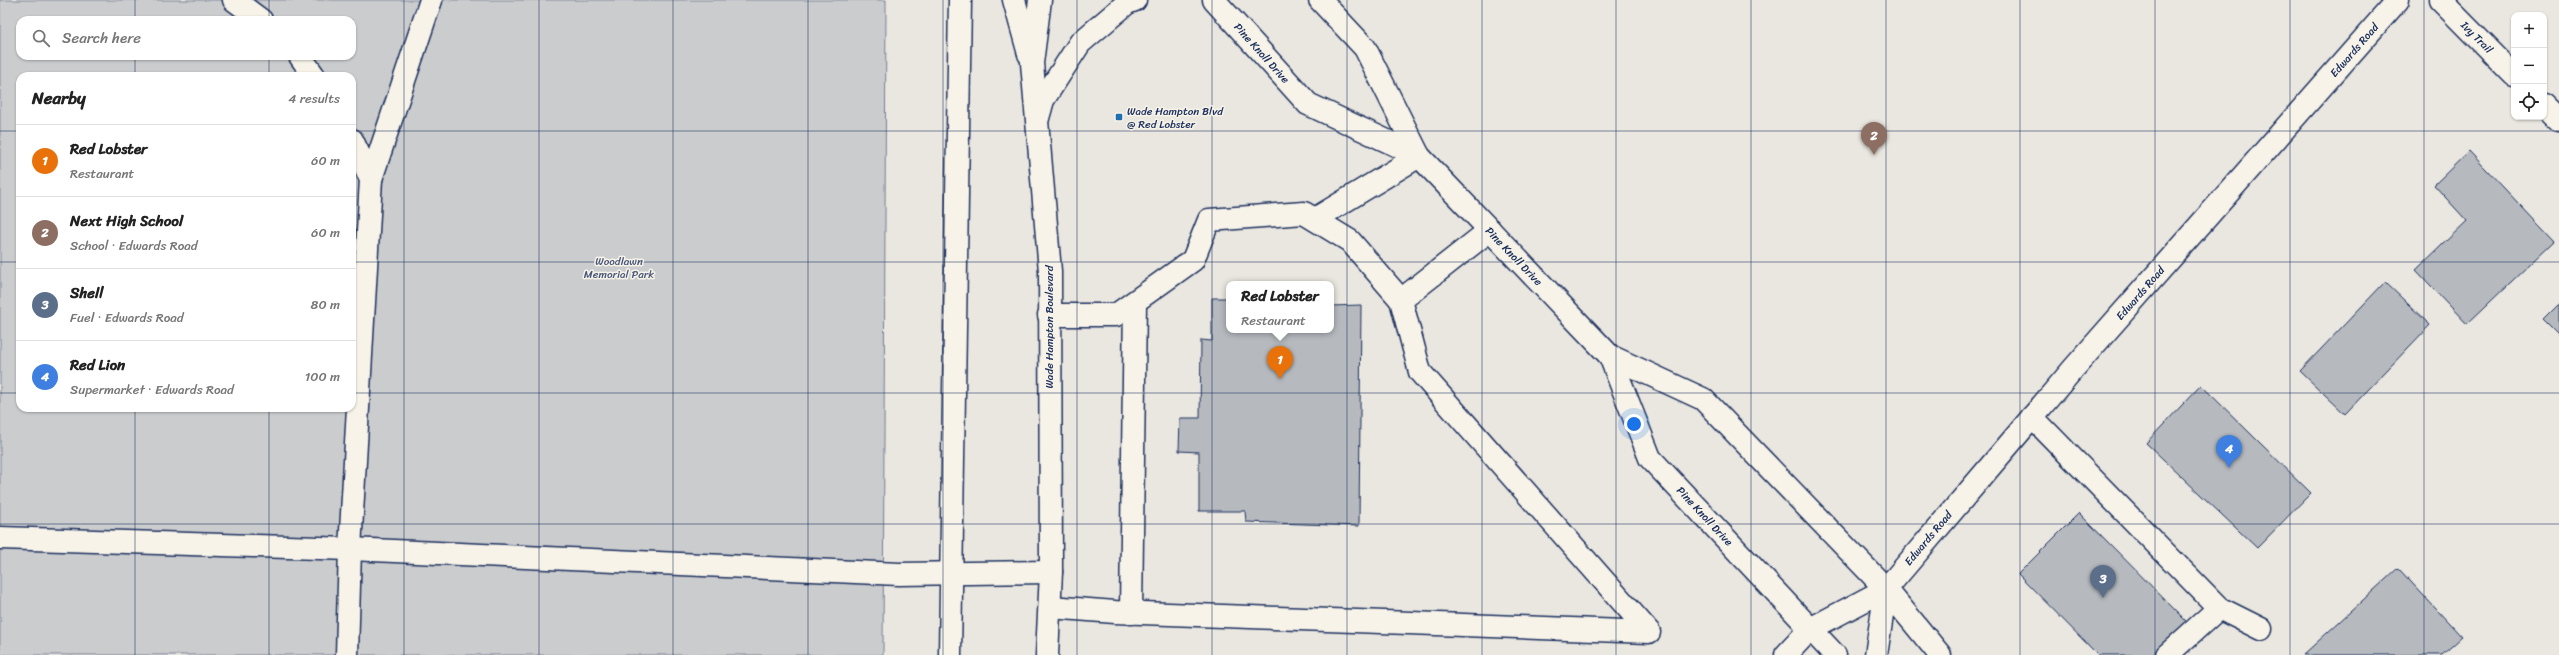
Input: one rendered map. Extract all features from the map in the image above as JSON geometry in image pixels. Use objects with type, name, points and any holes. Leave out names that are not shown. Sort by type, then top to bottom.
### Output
[{"type":"main road","points":[[234,0],[256,16]]},
{"type":"main road","points":[[347,655],[350,549],[371,178],[430,0]]},
{"type":"main road","points":[[950,655],[950,575],[960,0]]},
{"type":"main road","points":[[1014,0],[1032,63]]},
{"type":"main road","name":"Wade Hampton Boulevard","points":[[1040,0],[1032,63],[1050,271],[1051,572],[1047,655]]},
{"type":"main road","points":[[1037,123],[1043,100],[1080,43],[1126,3],[1134,0]]},
{"type":"main road","name":"Pine Knoll Drive","points":[[1213,0],[1308,104],[1418,156]]},
{"type":"main road","name":"Pine Knoll Drive","points":[[1320,0],[1365,48],[1418,156],[1610,356],[1702,399],[1886,588],[1940,655]]},
{"type":"main road","name":"Edwards Road","points":[[1886,588],[2032,417],[2398,0]]},
{"type":"main road","name":"Ivy Trail","points":[[2440,0],[2511,72]]},
{"type":"main road","points":[[303,60],[311,72]]},
{"type":"main road","points":[[2547,108],[2559,120]]},
{"type":"main road","points":[[356,148],[371,178]]},
{"type":"main road","points":[[1315,219],[1418,156]]},
{"type":"main road","points":[[1049,315],[1116,315],[1193,260],[1209,220],[1304,213],[1350,241],[1401,300],[1420,372],[1649,632],[1131,613],[1050,607]]},
{"type":"main road","points":[[1401,300],[1490,230]]},
{"type":"main road","points":[[1131,613],[1135,302]]},
{"type":"main road","name":"Pine Knoll Drive","points":[[1610,356],[1650,458],[1835,655]]},
{"type":"main road","points":[[2032,417],[2218,608],[2261,629]]},
{"type":"main road","points":[[0,538],[350,549],[950,575],[1051,572]]},
{"type":"main road","points":[[1786,655],[1810,629],[1886,588]]},
{"type":"main road","points":[[1876,655],[1886,588]]},
{"type":"main road","points":[[2167,655],[2218,608]]},
{"type":"green space","name":"Woodlawn Memorial Park","points":[[0,0],[886,0],[883,655],[0,655]]},
{"type":"building","points":[[2469,151],[2554,241],[2467,324],[2416,270],[2467,221],[2434,185]]},
{"type":"building","points":[[2385,282],[2430,325],[2345,414],[2300,371]]},
{"type":"building","points":[[1212,298],[1226,298],[1226,333],[1334,333],[1334,306],[1361,305],[1359,526],[1246,522],[1245,511],[1199,511],[1199,452],[1179,451],[1180,418],[1200,418],[1201,340],[1212,341]]},
{"type":"building","points":[[2559,303],[2559,335],[2543,319]]},
{"type":"building","points":[[2201,385],[2311,493],[2257,548],[2146,443]]},
{"type":"building","points":[[2079,513],[2188,623],[2155,655],[2098,655],[2018,574]]},
{"type":"building","points":[[2398,568],[2462,637],[2442,655],[2303,655]]},
{"type":"place","name":"Wade Hampton Blvd @ Red Lobster","points":[[1119,117]]},
{"type":"place","name":"Next High School","points":[[1874,155]]},
{"type":"place","name":"Red Lobster","points":[[1280,379]]},
{"type":"place","name":"Red Lion","points":[[2229,468]]},
{"type":"place","name":"Shell","points":[[2103,598]]}]
